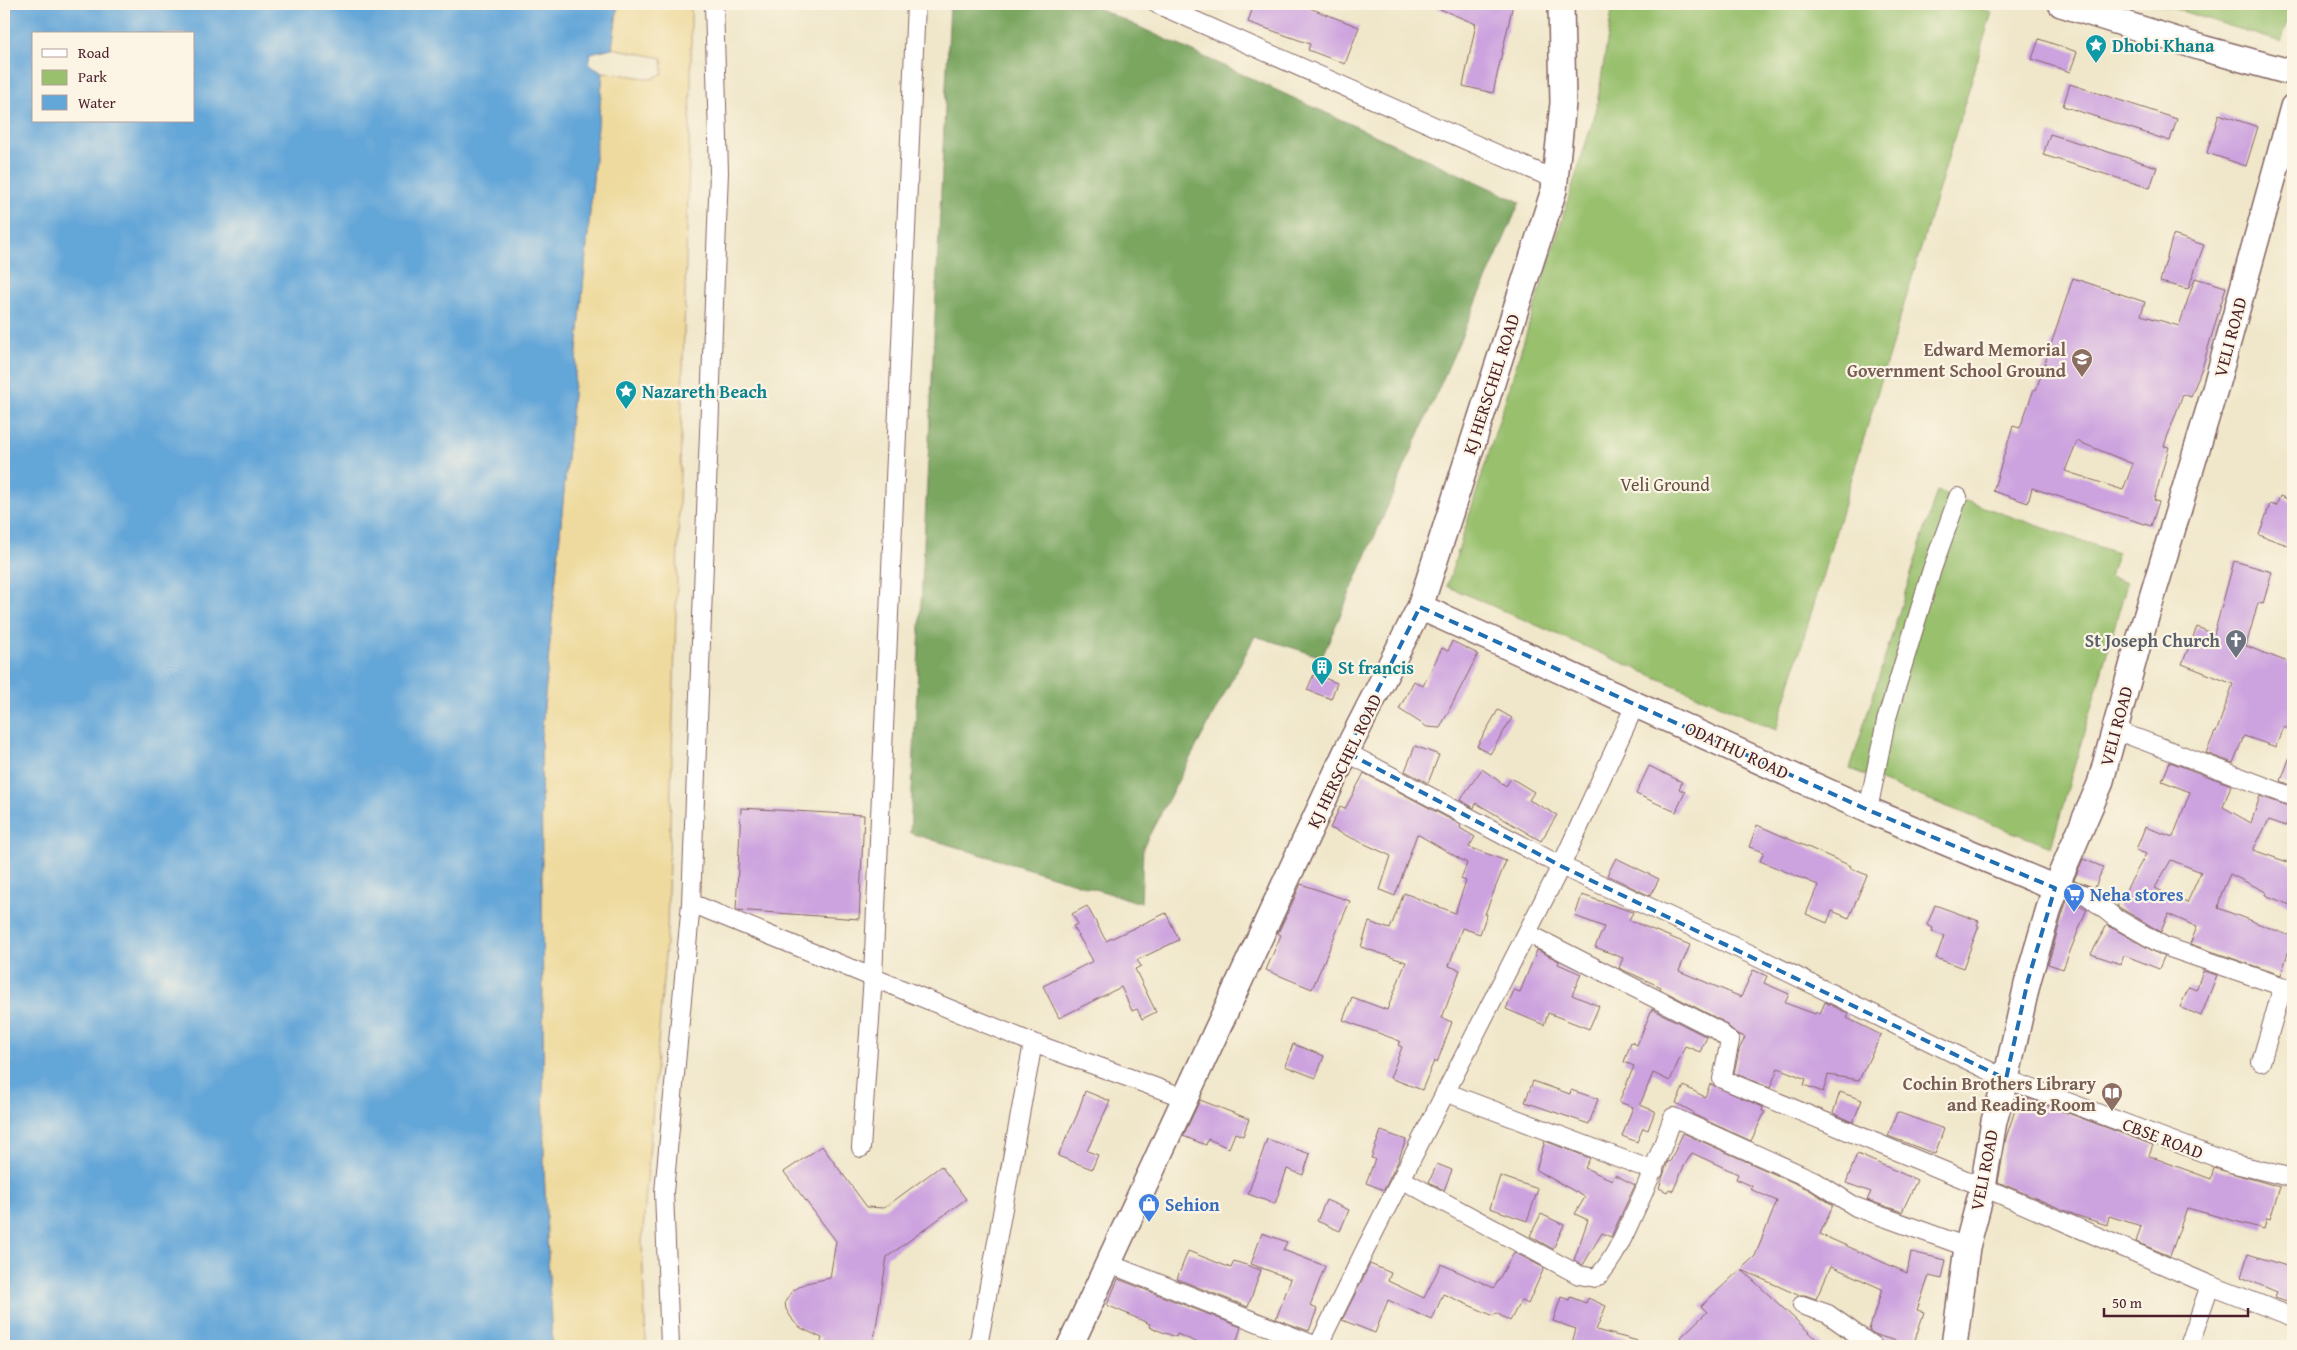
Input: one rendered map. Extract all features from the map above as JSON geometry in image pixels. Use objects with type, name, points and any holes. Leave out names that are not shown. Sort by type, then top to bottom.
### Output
[{"type":"main road","name":"KJ HERSCHEL ROAD","points":[[1070,1346],[1346,752],[1420,607],[1556,180],[1563,102],[1561,4]]},
{"type":"main road","points":[[2061,4],[2202,48],[2293,73]]},
{"type":"main road","name":"VELI ROAD","points":[[1954,1346],[1967,1247],[1983,1186],[1994,1121],[2006,1079],[2028,980],[2055,888],[2100,784],[2140,638],[2216,389],[2293,107]]},
{"type":"main road","name":"ODATHU ROAD","points":[[1420,607],[1636,703],[1868,810],[2055,888]]},
{"type":"street","points":[[670,1346],[664,1192],[691,904],[719,172],[714,4]]},
{"type":"street","points":[[861,1148],[873,976],[916,4]]},
{"type":"street","points":[[1157,4],[1556,180]]},
{"type":"street","points":[[1868,810],[1886,721],[1932,569],[1958,497]]},
{"type":"street","points":[[1107,1263],[1318,1346],[1561,866],[1636,703]]},
{"type":"street","points":[[2115,730],[2293,798]]},
{"type":"street","name":"CBSE ROAD","points":[[1346,752],[1561,866],[1763,960],[2006,1079],[2231,1163],[2293,1178]]},
{"type":"street","points":[[2055,888],[2069,889],[2088,896],[2114,918],[2164,946],[2288,988],[2261,1062]]},
{"type":"street","points":[[691,904],[873,976],[1033,1043],[1185,1098]]},
{"type":"street","points":[[1526,933],[1717,1030],[1730,1041],[1722,1079],[1983,1186],[2210,1284],[2293,1317]]},
{"type":"street","points":[[978,1346],[1033,1043]]},
{"type":"street","points":[[1445,1092],[1654,1171]]},
{"type":"street","points":[[1401,1179],[1579,1275],[1596,1278],[1607,1268],[1654,1171],[1673,1117],[1813,1180],[1856,1207],[1967,1247]]},
{"type":"street","points":[[2189,1346],[2210,1284]]},
{"type":"street","points":[[1802,1305],[1828,1314],[1873,1346]]},
{"type":"highlighted area","points":[[1420,607],[1868,810],[2055,888],[2028,980],[2006,1079],[1561,866],[1346,752]]},
{"type":"green space","points":[[950,4],[1089,4],[1520,202],[1322,657],[1255,636],[1143,847],[1141,903],[910,833]]},
{"type":"green space","name":"Veli Ground","points":[[1613,4],[1965,4],[1992,12],[1776,730],[1447,586],[1596,111]]},
{"type":"green space","points":[[2159,4],[2293,4],[2293,6],[2281,42]]},
{"type":"green space","points":[[1937,491],[2117,553],[2110,577],[2127,583],[2051,847],[1850,769]]},
{"type":"sand","name":"Nazareth Beach","points":[[618,4],[691,4],[691,83],[667,930],[642,1243],[646,1346],[552,1346],[544,1169],[541,738],[603,72],[652,79],[663,73],[662,58],[612,48]]},
{"type":"water","points":[[4,4],[618,4],[612,48],[591,53],[589,64],[603,72],[541,738],[544,1169],[552,1346],[4,1346]]},
{"type":"building","points":[[1254,4],[1299,4],[1359,27],[1345,64],[1308,50],[1310,44],[1248,22]]},
{"type":"building","points":[[1428,4],[1513,4],[1493,93],[1463,86],[1476,24]]},
{"type":"building","points":[[2039,39],[2077,52],[2070,72],[2032,59]]},
{"type":"building","points":[[2070,84],[2177,119],[2170,141],[2063,106]]},
{"type":"building","points":[[2219,114],[2258,127],[2246,166],[2207,153]]},
{"type":"building","points":[[2050,134],[2157,167],[2150,188],[2043,155]]},
{"type":"building","points":[[2173,235],[2204,245],[2188,289],[2160,282]]},
{"type":"building","points":[[2073,278],[2145,302],[2141,315],[2179,326],[2195,278],[2226,287],[2203,365],[2191,397],[2183,394],[2164,446],[2169,447],[2154,500],[2159,502],[2151,526],[2032,488],[2028,503],[1993,491],[2013,426],[2020,428],[2034,389],[2036,390]],"holes":[[[2077,441],[2133,464],[2123,490],[2065,471]]]},
{"type":"building","points":[[2280,496],[2293,501],[2293,547],[2259,535],[2270,504],[2276,506]]},
{"type":"building","points":[[2234,561],[2272,572],[2263,604],[2258,603],[2246,646],[2293,664],[2293,730],[2283,727],[2276,747],[2244,736],[2233,763],[2206,753],[2216,733],[2233,684],[2182,664],[2197,627],[2214,634]]},
{"type":"building","points":[[1452,641],[1478,654],[1440,728],[1427,727],[1399,709],[1414,681],[1423,686],[1442,648],[1448,651]]},
{"type":"building","name":"St francis","points":[[1314,674],[1337,683],[1331,699],[1307,690]]},
{"type":"building","points":[[1498,710],[1512,718],[1490,754],[1477,746]]},
{"type":"building","points":[[1415,746],[1439,755],[1428,783],[1405,771]]},
{"type":"building","points":[[2293,751],[2293,786],[2281,781]]},
{"type":"building","points":[[2170,762],[2231,785],[2223,807],[2251,823],[2260,796],[2291,807],[2286,826],[2269,820],[2253,850],[2293,864],[2293,906],[2265,895],[2266,892],[2230,874],[2222,892],[2218,908],[2293,937],[2281,975],[2190,944],[2197,927],[2168,914],[2161,932],[2117,906],[2146,854],[2136,850],[2145,827],[2173,837],[2190,792],[2162,781]],"holes":[[[2171,860],[2201,872],[2187,903],[2155,888]]]},
{"type":"building","points":[[1649,766],[1682,782],[1679,789],[1685,792],[1676,812],[1636,794]]},
{"type":"building","points":[[1482,769],[1506,786],[1511,778],[1534,792],[1529,800],[1557,815],[1541,841],[1476,803],[1474,808],[1460,800]]},
{"type":"building","points":[[1364,773],[1461,825],[1460,828],[1475,837],[1469,847],[1506,861],[1485,914],[1487,914],[1480,934],[1462,928],[1449,966],[1460,970],[1442,1018],[1452,1022],[1437,1063],[1434,1061],[1422,1090],[1390,1078],[1402,1047],[1398,1045],[1400,1041],[1343,1020],[1352,997],[1387,1010],[1406,962],[1361,947],[1369,922],[1390,929],[1404,893],[1455,913],[1466,881],[1461,879],[1467,863],[1417,834],[1395,896],[1380,890],[1391,856],[1330,828],[1340,807],[1345,809]]},
{"type":"building","points":[[741,808],[864,815],[859,919],[736,910]]},
{"type":"building","points":[[1757,825],[1851,866],[1850,868],[1867,875],[1849,918],[1832,911],[1827,923],[1806,914],[1818,885],[1760,861],[1764,852],[1749,847]]},
{"type":"building","points":[[1616,858],[1659,879],[1650,896],[1607,875]]},
{"type":"building","points":[[2083,859],[2103,867],[2095,888],[2074,880]]},
{"type":"building","points":[[1301,884],[1350,901],[1312,989],[1266,970],[1281,935],[1278,933]]},
{"type":"building","points":[[1582,895],[1633,912],[1629,920],[1690,945],[1679,971],[1741,997],[1753,970],[1767,976],[1764,983],[1789,994],[1785,1003],[1820,1014],[1825,1002],[1849,1014],[1847,1018],[1881,1035],[1859,1080],[1828,1075],[1823,1092],[1804,1085],[1806,1079],[1778,1068],[1770,1088],[1734,1073],[1739,1050],[1745,1037],[1737,1034],[1722,1021],[1660,989],[1661,987],[1619,968],[1623,958],[1595,947],[1604,927],[1575,916]]},
{"type":"building","points":[[2067,899],[2087,909],[2063,969],[2048,964]]},
{"type":"building","points":[[1935,905],[1979,921],[1977,925],[1979,926],[1963,968],[1936,958],[1944,936],[1932,931],[1933,928],[1927,925]]},
{"type":"building","points":[[1087,906],[1106,941],[1166,913],[1179,940],[1137,960],[1141,966],[1135,969],[1156,1012],[1142,1019],[1137,1009],[1132,1011],[1121,987],[1059,1018],[1043,986],[1093,961],[1073,926],[1078,924],[1072,914]]},
{"type":"building","points":[[2107,925],[2164,957],[2159,969],[2124,955],[2121,964],[2091,954]]},
{"type":"building","points":[[1537,950],[1559,961],[1558,964],[1581,974],[1572,995],[1599,1006],[1589,1029],[1548,1013],[1544,1025],[1506,1009],[1514,990],[1520,992]]},
{"type":"building","points":[[2203,971],[2217,975],[2201,1016],[2180,1007],[2189,987],[2196,990]]},
{"type":"building","points":[[1652,1009],[1707,1037],[1700,1052],[1685,1046],[1670,1081],[1653,1073],[1640,1105],[1655,1111],[1648,1130],[1643,1128],[1637,1142],[1622,1136],[1633,1107],[1619,1102],[1634,1066],[1624,1062],[1631,1042],[1637,1045]]},
{"type":"building","points":[[1293,1044],[1324,1056],[1316,1078],[1285,1066]]},
{"type":"building","points":[[1533,1081],[1570,1094],[1571,1090],[1598,1099],[1589,1124],[1525,1102]]},
{"type":"building","points":[[1710,1084],[1763,1107],[1762,1111],[1765,1112],[1751,1141],[1692,1114],[1693,1112],[1676,1103],[1684,1086],[1705,1097]]},
{"type":"building","points":[[1085,1091],[1110,1101],[1087,1151],[1098,1155],[1092,1169],[1058,1156],[1077,1115]]},
{"type":"building","points":[[1840,1092],[1862,1100],[1853,1122],[1833,1113]]},
{"type":"building","points":[[2017,1094],[2153,1145],[2149,1156],[2211,1179],[2214,1168],[2280,1187],[2270,1219],[2267,1218],[2264,1229],[2187,1208],[2170,1256],[2136,1242],[2141,1226],[2109,1216],[2107,1225],[2075,1215],[1998,1182],[2006,1138],[2015,1110],[2012,1109]]},
{"type":"building","points":[[1200,1100],[1249,1119],[1243,1136],[1235,1133],[1229,1148],[1208,1139],[1206,1145],[1183,1136]]},
{"type":"building","points":[[1897,1112],[1944,1129],[1935,1154],[1888,1136]]},
{"type":"building","points":[[1381,1131],[1406,1140],[1384,1190],[1366,1183],[1375,1159],[1371,1158]]},
{"type":"building","points":[[1683,1133],[1808,1189],[1833,1205],[1820,1234],[1907,1273],[1911,1252],[1946,1260],[1942,1279],[1929,1276],[1917,1310],[1924,1312],[1913,1346],[1876,1335],[1869,1330],[1882,1289],[1831,1266],[1816,1299],[1805,1295],[1798,1295],[1742,1270],[1824,1346],[1688,1346],[1680,1338],[1707,1312],[1701,1306],[1755,1256],[1777,1201],[1750,1189],[1752,1186],[1736,1179],[1738,1174],[1692,1153],[1673,1191],[1669,1189],[1667,1192],[1659,1188],[1668,1161],[1670,1162]]},
{"type":"building","points":[[1267,1139],[1310,1154],[1303,1175],[1287,1169],[1275,1204],[1248,1194]]},
{"type":"building","points":[[1545,1141],[1590,1158],[1585,1168],[1612,1180],[1615,1175],[1635,1185],[1611,1237],[1602,1233],[1583,1265],[1574,1260],[1588,1220],[1575,1214],[1585,1197],[1536,1170]]},
{"type":"building","points":[[822,1146],[867,1207],[884,1208],[941,1166],[966,1199],[887,1257],[873,1346],[820,1346],[822,1338],[801,1328],[794,1322],[786,1309],[785,1302],[792,1291],[806,1283],[830,1278],[836,1241],[784,1172]]},
{"type":"building","points":[[1857,1154],[1917,1180],[1902,1212],[1867,1200],[1871,1192],[1846,1183]]},
{"type":"building","points":[[1437,1164],[1452,1170],[1444,1190],[1429,1182]]},
{"type":"building","points":[[1500,1176],[1538,1189],[1527,1221],[1490,1208]]},
{"type":"building","points":[[1326,1200],[1349,1210],[1340,1231],[1317,1221]]},
{"type":"building","points":[[1541,1214],[1564,1225],[1553,1249],[1530,1236]]},
{"type":"building","points":[[1262,1233],[1287,1242],[1283,1250],[1325,1266],[1310,1306],[1317,1309],[1309,1331],[1276,1319],[1291,1279],[1251,1264]]},
{"type":"building","points":[[1188,1251],[1231,1268],[1234,1261],[1261,1270],[1248,1307],[1177,1279]]},
{"type":"building","points":[[1514,1252],[1544,1268],[1528,1304],[1521,1300],[1510,1321],[1496,1313],[1494,1316],[1443,1294],[1432,1320],[1388,1300],[1375,1333],[1342,1320],[1370,1264],[1391,1273],[1388,1281],[1424,1298],[1441,1264],[1494,1288]]},
{"type":"building","points":[[2248,1254],[2293,1268],[2293,1304],[2275,1298],[2277,1292],[2241,1277]]},
{"type":"building","points":[[1118,1279],[1241,1327],[1235,1346],[1205,1346],[1177,1334],[1176,1337],[1149,1327],[1150,1324],[1107,1305]]},
{"type":"building","points":[[1561,1297],[1569,1300],[1570,1297],[1586,1303],[1588,1298],[1606,1306],[1596,1330],[1638,1341],[1638,1346],[1571,1346],[1576,1329],[1553,1321]]},
{"type":"place","name":"Dhobi Khana","points":[[2096,64]]},
{"type":"place","name":"Edward Memorial Government School Ground","points":[[2082,378]]},
{"type":"place","name":"Nazareth Beach","points":[[626,410]]},
{"type":"place","name":"St Joseph Church","points":[[2236,659]]},
{"type":"place","name":"St francis","points":[[1322,686]]},
{"type":"place","name":"Neha stores","points":[[2074,913]]},
{"type":"place","name":"Cochin Brothers Library and Reading Room","points":[[2112,1112]]},
{"type":"place","name":"Sehion","points":[[1149,1223]]}]
